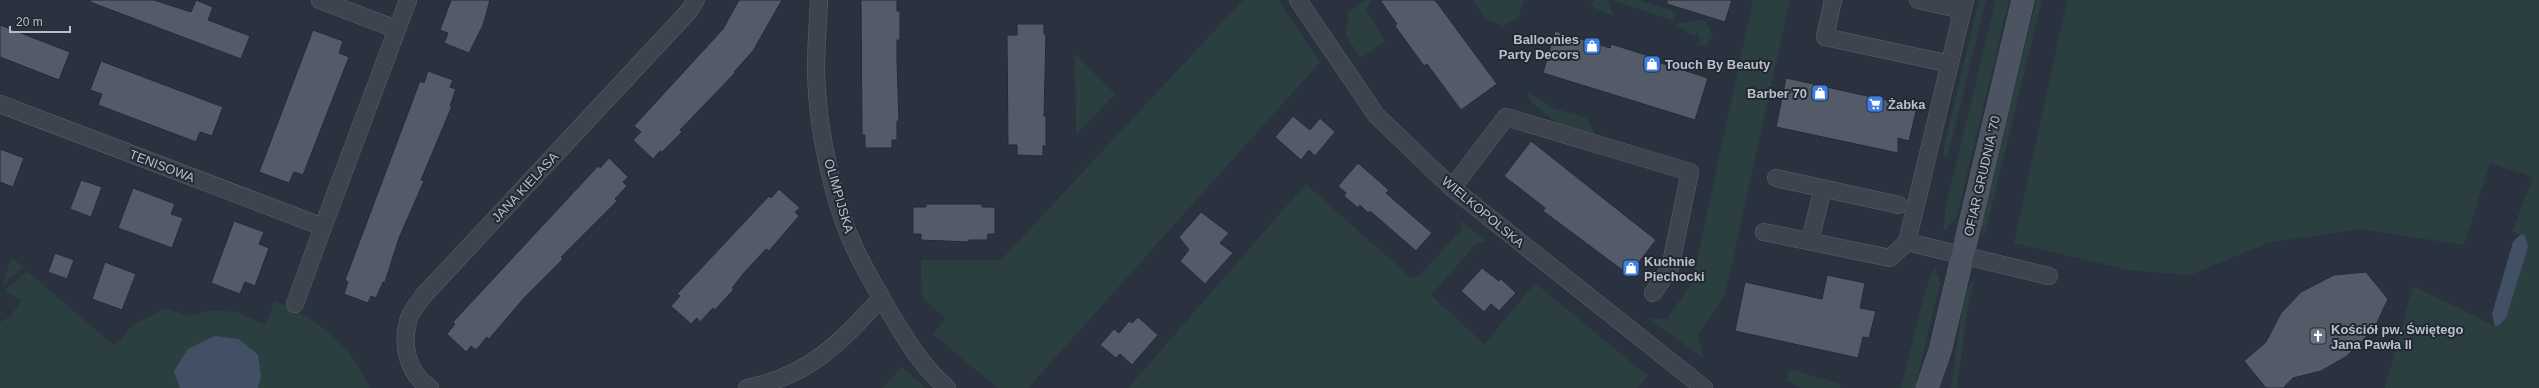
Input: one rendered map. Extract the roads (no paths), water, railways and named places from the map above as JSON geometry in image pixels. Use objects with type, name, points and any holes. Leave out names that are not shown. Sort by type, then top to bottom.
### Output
[{"type":"street","points":[[320,0],[396,29]]},
{"type":"street","points":[[295,304],[408,0]]},
{"type":"street","name":"JANA KIELASA","points":[[430,388],[421,382],[409,362],[404,343],[410,318],[424,294],[684,16],[696,0]]},
{"type":"street","name":"OLIMPIJSKA","points":[[819,0],[818,93],[833,182],[845,225],[864,267],[907,341],[935,378],[947,388]]},
{"type":"street","name":"WIELKOPOLSKA","points":[[1298,0],[1376,115],[1452,188],[1704,388]]},
{"type":"street","points":[[1833,0],[1825,37],[1950,64]]},
{"type":"street","points":[[1764,232],[1890,258],[1907,242],[1964,5],[1918,0]]},
{"type":"street","name":"OFIAR GRUDNIA '70","points":[[1927,388],[1940,351],[2023,0]]},
{"type":"street","name":"TENISOWA","points":[[0,104],[323,227]]},
{"type":"street","points":[[1452,188],[1506,117],[1690,172],[1670,268],[1652,293]]},
{"type":"street","points":[[1776,178],[1898,205]]},
{"type":"street","points":[[1810,242],[1823,188]]},
{"type":"street","points":[[1907,242],[2049,276]]},
{"type":"street","points":[[747,388],[768,384],[792,374],[822,357],[847,337],[881,298]]},
{"type":"street","name":"OFIAR GRUDNIA '70","points":[[1938,388],[1940,351]]},
{"type":"water","points":[[2521,234],[2525,235],[2528,247],[2506,318],[2498,326],[2495,326],[2492,314],[2513,242]]},
{"type":"water","points":[[214,336],[239,339],[258,355],[261,377],[258,388],[180,388],[174,371],[188,349]]},
{"type":"place","name":"Balloonies Party Decors","points":[[1592,46]]},
{"type":"place","name":"Touch By Beauty","points":[[1652,64]]},
{"type":"place","name":"Barber 70","points":[[1820,93]]},
{"type":"place","name":"Żabka","points":[[1875,104]]},
{"type":"place","name":"Kuchnie Piechocki","points":[[1631,268]]},
{"type":"place","name":"Kościół pw. Świętego Jana Pawła II","points":[[2318,336]]}]
